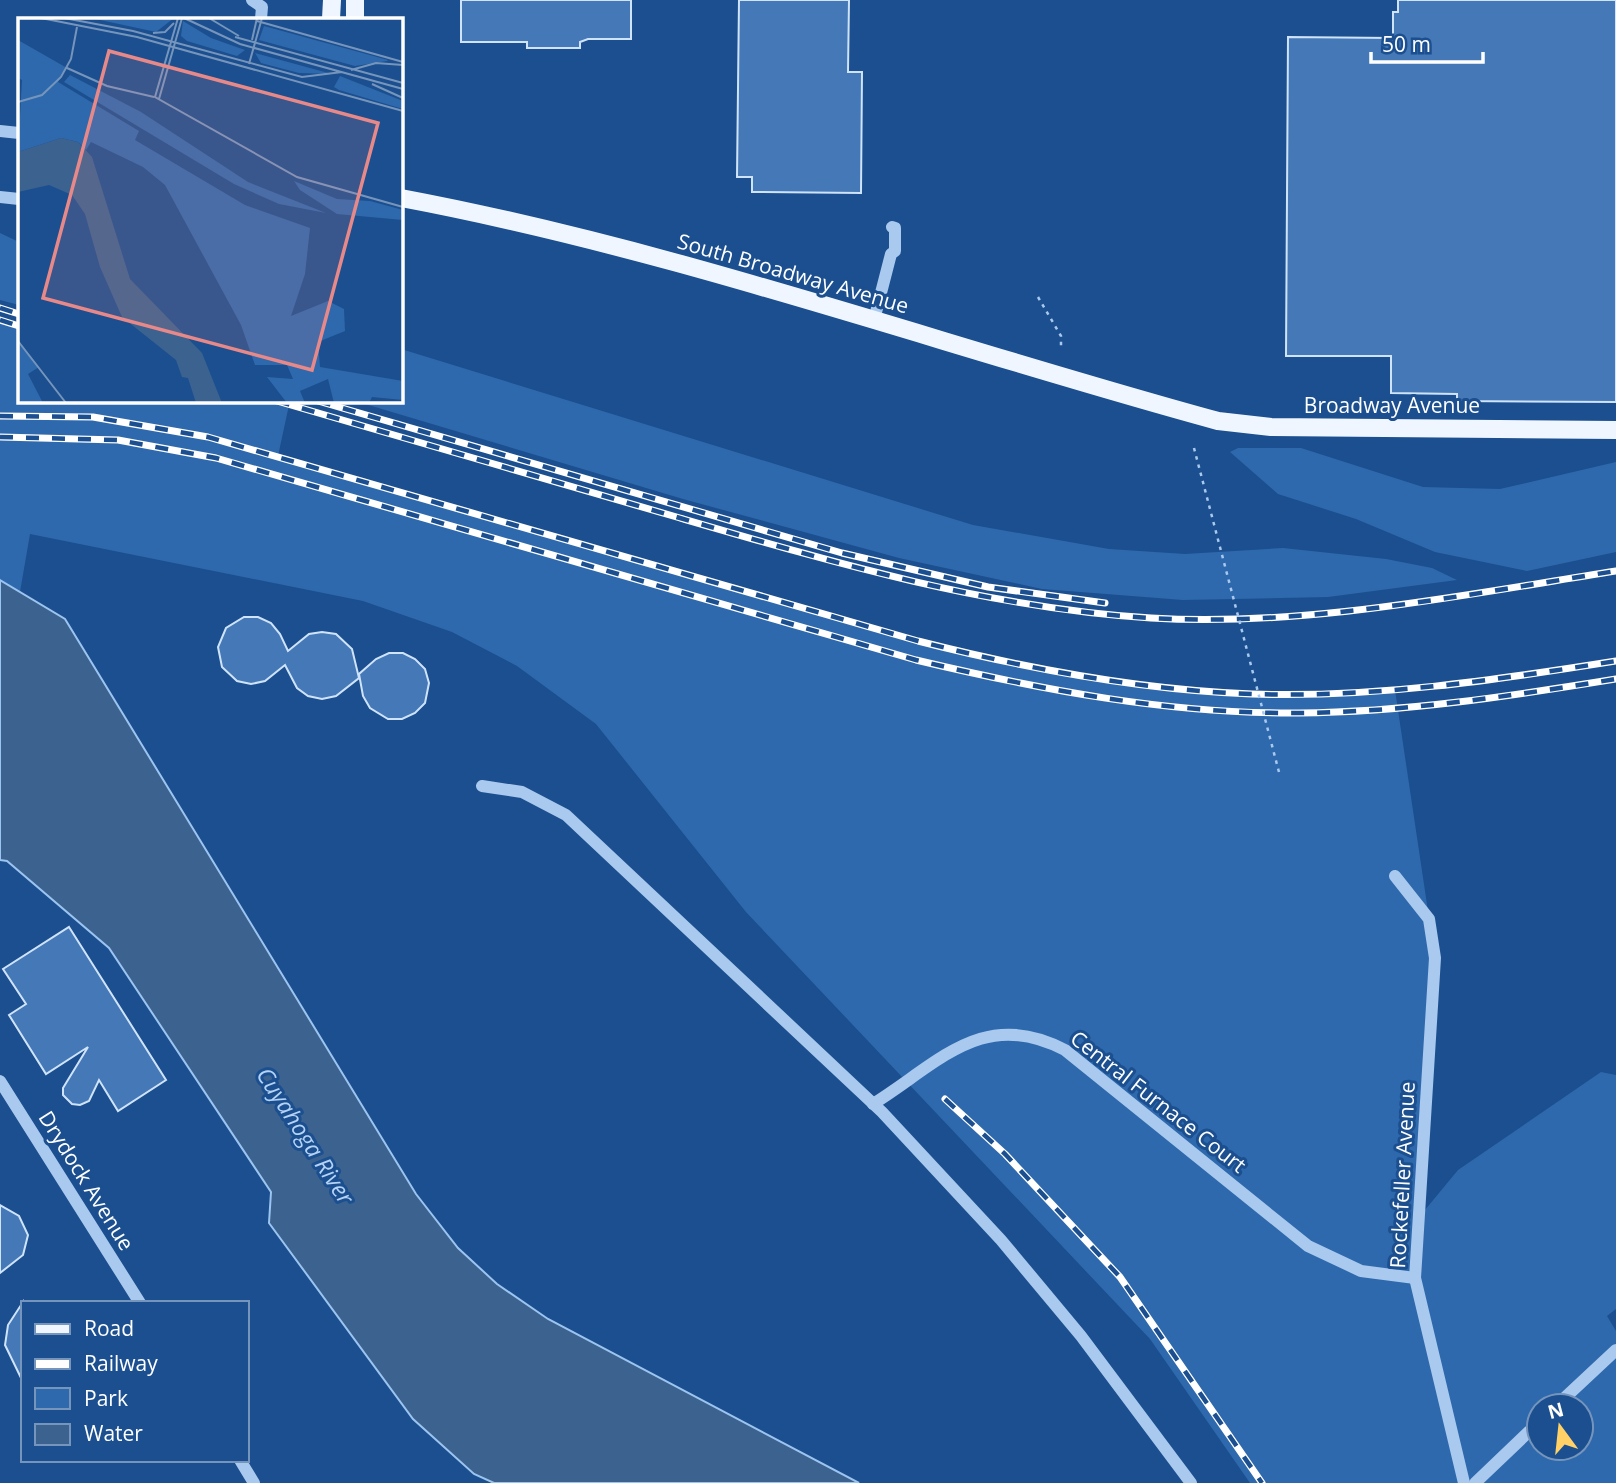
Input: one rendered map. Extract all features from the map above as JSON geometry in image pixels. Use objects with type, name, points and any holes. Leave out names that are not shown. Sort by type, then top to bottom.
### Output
[{"type":"main road","points":[[331,18],[332,0]]},
{"type":"main road","points":[[355,0],[355,18]]},
{"type":"main road","name":"South Broadway Avenue","points":[[402,198],[551,230],[874,320],[1169,407]]},
{"type":"main road","name":"Broadway Avenue","points":[[1169,407],[1218,421],[1271,428],[1616,430]]},
{"type":"street","points":[[252,0],[262,7],[261,18]]},
{"type":"street","points":[[0,131],[18,133]]},
{"type":"street","points":[[0,197],[18,199]]},
{"type":"street","points":[[874,320],[891,254]]},
{"type":"street","points":[[482,786],[522,793],[566,815],[873,1104],[1001,1240],[1081,1336],[1191,1483]]},
{"type":"street","name":"Rockefeller Avenue","points":[[1395,876],[1429,919],[1435,958],[1415,1278],[1464,1483]]},
{"type":"street","name":"Central Furnace Court","points":[[873,1104],[955,1048],[1006,1033],[1027,1034],[1065,1050],[1308,1246],[1361,1271],[1415,1278]]},
{"type":"street","name":"Drydock Avenue","points":[[0,1081],[139,1301]]},
{"type":"street","points":[[1571,1392],[1616,1350]]},
{"type":"street","points":[[1475,1483],[1525,1435]]},
{"type":"street","points":[[241,1462],[254,1483]]},
{"type":"path","points":[[1038,298],[1061,336],[1061,346]]},
{"type":"path","points":[[1194,447],[1280,776]]},
{"type":"green space","points":[[0,233],[18,242],[18,305],[0,300]]},
{"type":"green space","points":[[0,320],[18,326],[18,402],[279,402],[289,405],[278,456],[918,641],[1036,667],[1155,685],[1274,693],[1395,690],[1435,958],[1420,1216],[1458,1170],[1601,1072],[1616,1075],[1616,1309],[1607,1316],[1616,1331],[1616,1483],[1250,1483],[1150,1339],[746,912],[596,724],[517,666],[452,632],[363,601],[30,534],[20,592],[0,580]]},
{"type":"green space","points":[[402,349],[973,525],[1109,549],[1185,554],[1283,548],[1386,559],[1432,568],[1457,580],[1328,597],[1183,600],[1042,589],[899,558],[683,499],[358,402],[402,402]]},
{"type":"green space","points":[[1238,448],[1301,448],[1423,487],[1500,489],[1616,462],[1616,552],[1527,571],[1435,552],[1356,519],[1278,494],[1230,452]]},
{"type":"water","name":"Cuyahoga River","points":[[0,580],[65,619],[416,1194],[458,1248],[497,1284],[548,1319],[859,1483],[494,1483],[474,1474],[413,1419],[269,1223],[271,1192],[109,948],[7,861],[0,860]]},
{"type":"building","points":[[461,0],[631,0],[631,39],[588,39],[580,42],[580,48],[527,48],[527,42],[461,42]]},
{"type":"building","points":[[739,0],[849,0],[848,72],[862,72],[861,193],[752,192],[752,177],[737,177]]},
{"type":"building","points":[[1398,0],[1616,0],[1616,402],[1457,401],[1457,394],[1391,393],[1391,356],[1286,356],[1288,37],[1393,38],[1393,12],[1398,12]]},
{"type":"building","points":[[244,617],[258,617],[271,623],[288,651],[309,634],[336,634],[352,649],[359,678],[336,696],[322,699],[308,696],[297,688],[285,665],[265,681],[251,684],[237,681],[222,667],[218,647],[226,628]]},
{"type":"building","points":[[389,653],[403,653],[415,659],[425,669],[429,683],[425,703],[415,713],[402,719],[388,719],[370,708],[363,696],[359,674],[376,659]]},
{"type":"building","points":[[69,927],[166,1080],[118,1111],[99,1080],[89,1101],[80,1105],[72,1104],[63,1095],[63,1088],[88,1047],[46,1074],[9,1015],[26,1004],[3,969]]},
{"type":"building","points":[[0,1205],[19,1216],[28,1235],[23,1255],[0,1273]]},
{"type":"building","points":[[21,1305],[21,1378],[5,1345],[8,1325]]},
{"type":"railway","points":[[0,308],[18,314]]},
{"type":"railway","points":[[0,320],[18,326]]},
{"type":"railway","points":[[280,402],[854,567],[972,594],[1091,613],[1209,620],[1268,618],[1384,607],[1616,571]]},
{"type":"railway","points":[[321,402],[842,553],[988,587],[1105,603]]},
{"type":"railway","points":[[0,416],[93,417],[208,437],[918,641],[1001,661],[1126,683],[1252,694],[1344,693],[1481,681],[1616,661]]},
{"type":"railway","points":[[0,437],[118,440],[216,458],[916,660],[1106,698],[1153,705],[1250,712],[1339,712],[1458,702],[1616,679]]},
{"type":"railway","points":[[945,1099],[1005,1154],[1120,1277],[1262,1483]]}]
